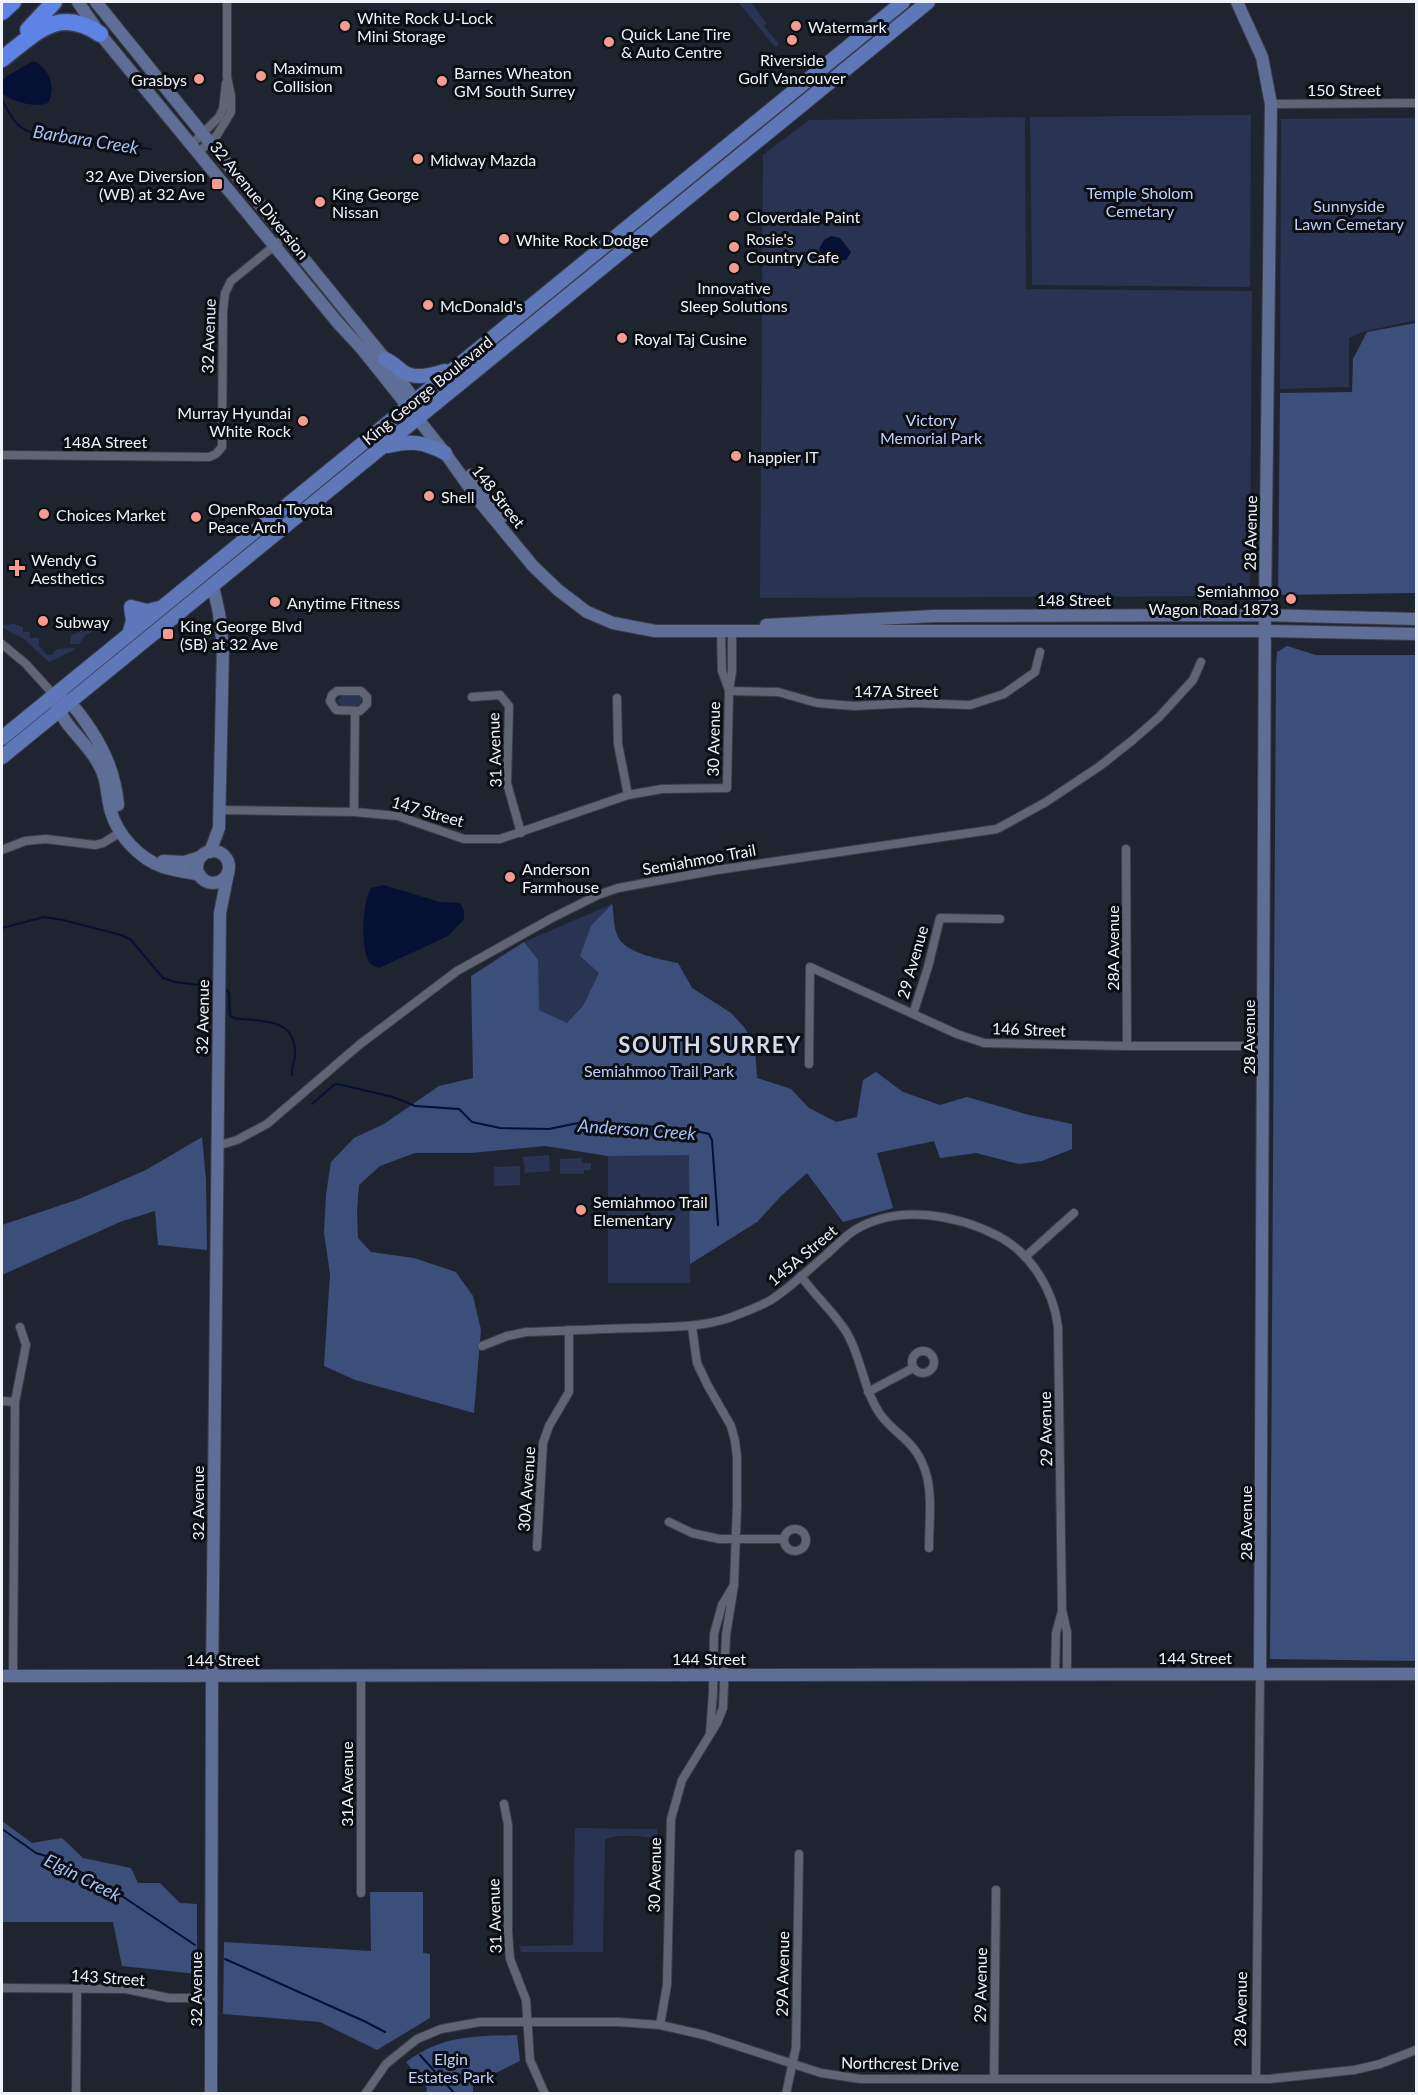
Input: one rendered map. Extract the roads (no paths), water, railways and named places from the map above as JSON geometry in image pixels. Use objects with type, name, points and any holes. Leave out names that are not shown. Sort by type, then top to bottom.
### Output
[{"type":"highway","points":[[2,12],[13,2]]},
{"type":"highway","points":[[2,57],[54,2]]},
{"type":"highway","points":[[2,57],[44,27],[55,22],[72,21],[88,26],[100,34]]},
{"type":"main road","name":"King George Boulevard","points":[[2,738],[903,2]]},
{"type":"main road","name":"King George Boulevard","points":[[2,758],[928,2]]},
{"type":"main road","points":[[805,103],[828,74],[876,35],[878,31],[876,24]]},
{"type":"main road","points":[[689,197],[691,184],[744,142],[764,116]]},
{"type":"main road","points":[[612,260],[626,239],[677,197],[678,186]]},
{"type":"main road","points":[[385,359],[404,373],[416,376],[430,375],[453,368]]},
{"type":"main road","points":[[383,447],[404,442],[420,442],[445,453]]},
{"type":"main road","points":[[213,586],[214,576],[240,554],[260,527]]},
{"type":"main road","points":[[129,634],[133,621],[131,608],[147,611],[162,608]]},
{"type":"street","name":"32 Avenue Diversion","points":[[78,2],[100,34],[421,416]]},
{"type":"street","name":"32 Avenue Diversion","points":[[96,2],[385,359],[411,403]]},
{"type":"street","points":[[195,148],[206,139],[223,109],[227,77],[227,2]]},
{"type":"street","name":"28 Avenue","points":[[1237,2],[1262,57],[1271,104],[1256,2079]]},
{"type":"street","name":"150 Street","points":[[1271,104],[1416,103]]},
{"type":"street","name":"32 Avenue","points":[[209,457],[216,454],[222,447],[225,293],[231,281],[285,237]]},
{"type":"street","name":"148 Street","points":[[421,416],[480,502],[533,566],[558,590],[587,612],[620,625],[655,631],[747,633],[1266,631],[1416,634]]},
{"type":"street","name":"148 Street","points":[[421,416],[558,590]]},
{"type":"street","name":"148A Street","points":[[2,455],[209,457]]},
{"type":"street","points":[[2,644],[27,664],[54,695],[59,712],[94,756],[107,783],[111,814],[135,850],[163,867],[219,882],[228,873],[229,865],[219,828],[223,648],[218,605],[213,586]]},
{"type":"street","name":"148 Street","points":[[727,631],[748,626],[934,616],[1266,615],[1416,619]]},
{"type":"street","name":"30 Avenue","points":[[727,631],[722,670],[729,691],[727,788]]},
{"type":"street","name":"147A Street","points":[[729,691],[778,692],[818,702],[854,706],[913,703],[970,705],[1004,694],[1035,672],[1040,652]]},
{"type":"street","name":"Semiahmoo Trail","points":[[217,1146],[237,1140],[267,1124],[359,1045],[457,971],[598,894],[618,888],[717,870],[880,848],[997,829],[1046,802],[1100,766],[1134,739],[1159,717],[1193,680],[1201,662]]},
{"type":"street","points":[[54,695],[70,702],[99,741],[110,764],[116,788],[120,829]]},
{"type":"street","name":"31 Avenue","points":[[472,697],[500,695],[509,706],[507,783],[521,833]]},
{"type":"street","points":[[617,698],[618,744],[628,795]]},
{"type":"street","points":[[354,812],[356,711]]},
{"type":"street","name":"147 Street","points":[[219,810],[354,812],[398,816],[464,838],[500,839],[628,795],[662,789],[727,788]]},
{"type":"street","points":[[203,878],[197,867],[219,828]]},
{"type":"street","points":[[2,850],[25,841],[46,839],[85,845],[99,844],[120,829]]},
{"type":"street","name":"28A Avenue","points":[[1126,849],[1127,1046]]},
{"type":"street","points":[[153,861],[185,862],[217,851],[225,856]]},
{"type":"street","name":"32 Avenue","points":[[211,2094],[212,1676],[220,913],[228,873]]},
{"type":"street","name":"32 Avenue","points":[[203,878],[213,887],[220,913]]},
{"type":"street","name":"29 Avenue","points":[[913,1014],[940,918],[1000,919]]},
{"type":"street","name":"146 Street","points":[[809,1064],[810,967],[957,1034],[984,1043],[1264,1046]]},
{"type":"street","points":[[1026,1257],[1074,1213]]},
{"type":"street","name":"145A Street","points":[[482,1346],[507,1336],[526,1332],[692,1327],[729,1317],[770,1300],[854,1231],[876,1220],[901,1214],[955,1219],[981,1227],[1010,1242],[1026,1257]]},
{"type":"street","name":"29 Avenue","points":[[1026,1257],[1047,1288],[1056,1310],[1058,1327],[1062,1610],[1067,1632],[1061,1674]]},
{"type":"street","points":[[801,1276],[847,1334],[854,1347],[868,1392],[885,1420],[911,1443],[926,1472],[929,1548]]},
{"type":"street","name":"30 Avenue","points":[[692,1327],[697,1363],[731,1426],[737,1457],[737,1539],[734,1585],[719,1675]]},
{"type":"street","points":[[7,1676],[15,1402],[26,1348],[20,1328]]},
{"type":"street","name":"30A Avenue","points":[[537,1547],[542,1451],[549,1426],[568,1392],[569,1330]]},
{"type":"street","points":[[868,1392],[913,1368]]},
{"type":"street","points":[[2,1401],[15,1402]]},
{"type":"street","points":[[669,1522],[705,1537],[784,1539]]},
{"type":"street","name":"30 Avenue","points":[[660,2025],[666,1985],[670,1819],[682,1780],[723,1708],[716,1627],[722,1605],[734,1585]]},
{"type":"street","points":[[716,1627],[727,1628]]},
{"type":"street","name":"144 Street","points":[[7,1676],[1416,1674]]},
{"type":"street","name":"31A Avenue","points":[[361,1676],[361,1893]]},
{"type":"street","name":"31 Avenue","points":[[504,1804],[508,1825],[509,1952],[514,1972],[526,2000],[530,2060],[545,2094]]},
{"type":"street","name":"29A Avenue","points":[[786,2094],[796,2048],[799,1854]]},
{"type":"street","name":"29 Avenue","points":[[994,2079],[996,1890]]},
{"type":"street","name":"143 Street","points":[[2,1988],[126,1989],[169,1998],[211,1998]]},
{"type":"street","points":[[76,2094],[77,1989]]},
{"type":"street","name":"Northcrest Drive","points":[[365,2094],[377,2074],[395,2055],[423,2036],[454,2025],[480,2022],[625,2022],[660,2025],[704,2035],[848,2079],[1256,2079],[1354,2070],[1380,2064],[1416,2050]]},
{"type":"waterway","name":"Barbara Creek","points":[[2,100],[18,125],[44,137],[151,149]]},
{"type":"waterway","name":"Anderson Creek","points":[[2,928],[44,917],[121,935],[131,940],[163,978],[207,986]]},
{"type":"waterway","name":"Anderson Creek","points":[[227,990],[230,1015],[233,1018],[274,1023],[289,1032],[295,1053],[292,1075]]},
{"type":"waterway","name":"Anderson Creek","points":[[312,1104],[335,1084],[338,1084],[393,1097],[415,1106],[459,1109],[472,1122],[500,1128],[549,1129],[583,1122],[688,1129],[709,1134],[712,1140],[718,1225]]},
{"type":"waterway","name":"Elgin Creek","points":[[2,1829],[36,1853],[52,1858],[101,1882],[195,1945]]},
{"type":"waterway","name":"Elgin Creek","points":[[225,1959],[385,2032]]},
{"type":"waterway","name":"Elgin Creek","points":[[420,2055],[455,2094]]},
{"type":"place","name":"White Rock U-Lock Mini Storage","points":[[345,26]]},
{"type":"place","name":"Watermark","points":[[796,26]]},
{"type":"place","name":"Riverside Golf Vancouver","points":[[792,40]]},
{"type":"place","name":"Quick Lane Tire & Auto Centre","points":[[609,42]]},
{"type":"place","name":"Maximum Collision","points":[[261,76]]},
{"type":"place","name":"Grasbys","points":[[199,79]]},
{"type":"place","name":"Barnes Wheaton GM South Surrey","points":[[442,81]]},
{"type":"place","name":"Midway Mazda","points":[[418,159]]},
{"type":"place","name":"32 Ave Diversion (WB) at 32 Ave","points":[[217,184]]},
{"type":"place","name":"King George Nissan","points":[[320,202]]},
{"type":"place","name":"Cloverdale Paint","points":[[734,216]]},
{"type":"place","name":"White Rock Dodge","points":[[504,239]]},
{"type":"place","name":"Rosie's Country Cafe","points":[[734,247]]},
{"type":"place","name":"Innovative Sleep Solutions","points":[[734,268]]},
{"type":"place","name":"McDonald's","points":[[428,305]]},
{"type":"place","name":"Royal Taj Cusine","points":[[622,338]]},
{"type":"place","name":"Murray Hyundai White Rock","points":[[303,421]]},
{"type":"place","name":"happier IT","points":[[736,456]]},
{"type":"place","name":"Shell","points":[[429,496]]},
{"type":"place","name":"Choices Market","points":[[44,514]]},
{"type":"place","name":"OpenRoad Toyota Peace Arch","points":[[196,517]]},
{"type":"place","name":"Wendy G Aesthetics","points":[[17,568]]},
{"type":"place","name":"Semiahmoo Wagon Road 1873","points":[[1291,599]]},
{"type":"place","name":"Anytime Fitness","points":[[275,602]]},
{"type":"place","name":"Subway","points":[[43,621]]},
{"type":"place","name":"King George Blvd (SB) at 32 Ave","points":[[168,634]]},
{"type":"place","name":"Anderson Farmhouse","points":[[510,877]]},
{"type":"place","name":"Semiahmoo Trail Elementary","points":[[581,1210]]},
{"type":"district","name":"SOUTH SURREY","points":[[710,1044]]},
{"type":"park label","name":"Temple Sholom Cemetary","points":[[1140,201]]},
{"type":"park label","name":"Sunnyside Lawn Cemetary","points":[[1349,214]]},
{"type":"park label","name":"Victory Memorial Park","points":[[931,428]]},
{"type":"park label","name":"Semiahmoo Trail Park","points":[[659,1070]]},
{"type":"park label","name":"Elgin Estates Park","points":[[451,2067]]}]
